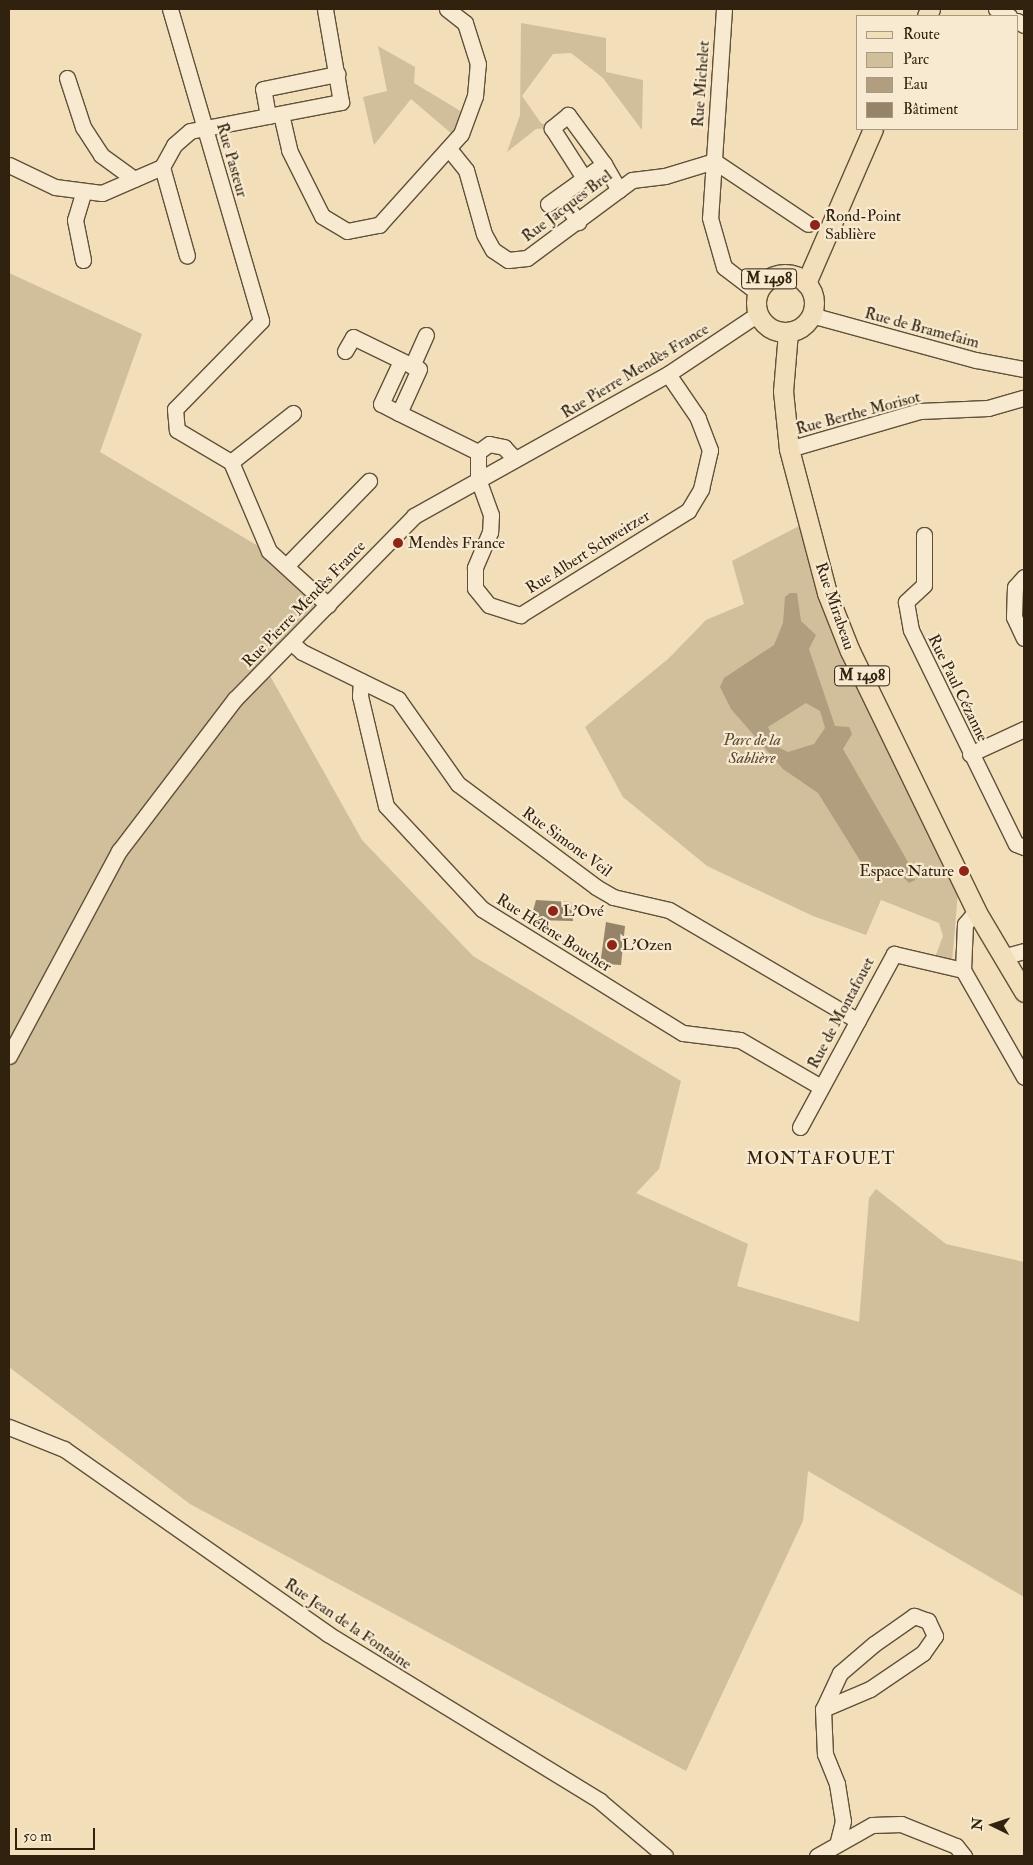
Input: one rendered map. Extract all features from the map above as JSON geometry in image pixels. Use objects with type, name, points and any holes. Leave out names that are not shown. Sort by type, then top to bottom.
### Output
[{"type":"main road","name":"M 1498","points":[[806,284],[873,130]]},
{"type":"main road","name":"M 1498","points":[[788,332],[770,328],[758,314],[758,293],[779,275],[806,284],[813,298],[811,315]]},
{"type":"main road","points":[[788,332],[802,327],[811,315]]},
{"type":"main road","name":"Rue Mirabeau","points":[[788,332],[783,391],[827,593],[850,651],[976,911],[1024,992]]},
{"type":"street","name":"Rue Pasteur","points":[[170,9],[261,322],[175,409],[178,430],[231,462]]},
{"type":"street","points":[[9,165],[55,187],[84,194],[102,193],[162,167],[174,145],[190,131],[205,130],[341,102],[325,9]]},
{"type":"street","points":[[336,74],[263,89],[306,188],[322,216],[347,231],[379,225],[461,134],[475,96],[478,64],[465,23],[447,9]]},
{"type":"street","name":"Rue Michelet","points":[[724,9],[710,218],[714,245],[724,267],[758,293]]},
{"type":"street","points":[[996,9],[1007,15]]},
{"type":"street","points":[[67,78],[92,141],[101,155],[134,179]]},
{"type":"street","points":[[584,178],[552,128],[568,115],[604,164],[619,190]]},
{"type":"street","name":"Rue Jacques Brel","points":[[449,149],[466,170],[484,234],[494,250],[508,260],[527,258],[578,222],[632,180],[665,176],[714,161]]},
{"type":"street","points":[[714,161],[808,224]]},
{"type":"street","points":[[578,222],[554,200],[604,164]]},
{"type":"street","points":[[162,167],[187,256]]},
{"type":"street","points":[[83,260],[75,220],[84,194]]},
{"type":"street","name":"Rue Pierre Mendès France","points":[[9,1056],[119,851],[235,699],[292,643],[414,516],[668,374],[758,314]]},
{"type":"street","name":"Rue de Bramefaim","points":[[811,315],[976,360],[1024,369]]},
{"type":"street","points":[[407,363],[426,335]]},
{"type":"street","points":[[345,351],[353,338],[419,369],[398,413],[478,452],[489,444],[504,447],[515,459]]},
{"type":"street","name":"Rue Albert Schweitzer","points":[[478,452],[478,479],[491,524],[474,568],[475,588],[489,605],[520,615],[688,511],[701,489],[710,450],[698,418],[668,374]]},
{"type":"street","name":"Rue Berthe Morisot","points":[[796,448],[920,411],[988,408],[1024,398]]},
{"type":"street","points":[[293,413],[231,462],[269,551],[328,605]]},
{"type":"street","points":[[286,566],[370,481]]},
{"type":"street","name":"Rue Paul Cézanne","points":[[924,535],[924,585],[906,602],[911,630],[970,754],[1016,844],[1024,847]]},
{"type":"street","points":[[1024,577],[1015,587],[1014,617],[1024,638]]},
{"type":"street","name":"Rue Simone Veil","points":[[292,643],[405,705],[458,784],[596,887],[613,897],[669,910],[858,1021]]},
{"type":"street","name":"Rue Hélène Boucher","points":[[361,681],[359,692],[386,806],[482,909],[683,1033],[740,1040],[821,1087]]},
{"type":"street","points":[[970,754],[1024,728]]},
{"type":"street","points":[[976,911],[965,924],[963,970],[1024,1077]]},
{"type":"street","points":[[1002,957],[1024,951]]},
{"type":"street","name":"Rue de Montafouet","points":[[800,1127],[894,954],[963,970]]},
{"type":"street","name":"Rue Jean de la Fontaine","points":[[9,1427],[64,1449],[328,1634],[600,1801],[665,1856]]},
{"type":"street","points":[[823,1709],[870,1689],[923,1653],[935,1636],[928,1621],[914,1616],[874,1644],[840,1673],[823,1709],[825,1754],[837,1784],[843,1821],[838,1841]]},
{"type":"street","points":[[817,1856],[838,1841],[872,1826],[901,1824],[956,1846],[964,1856]]},
{"type":"green space","points":[[521,23],[606,38],[606,72],[643,80],[642,130],[603,78],[571,53],[553,54],[522,96],[541,123],[552,128],[536,129],[507,152],[520,115]]},
{"type":"green space","points":[[378,46],[415,67],[414,83],[462,112],[452,134],[411,99],[374,145],[363,97],[387,91]]},
{"type":"green space","points":[[9,273],[142,334],[100,452],[258,546],[318,603],[269,674],[362,840],[473,956],[681,1081],[659,1169],[636,1193],[748,1244],[737,1286],[859,1322],[869,1198],[876,1189],[946,1244],[1024,1262],[1024,1597],[808,1471],[803,1521],[686,1771],[190,1504],[9,1367]]},
{"type":"green space","name":"Parc de la Sablière","points":[[799,526],[836,641],[958,892],[952,962],[934,960],[943,936],[939,923],[881,900],[866,935],[813,916],[707,866],[623,797],[585,727],[668,659],[706,620],[744,604],[732,561]]},
{"type":"water","points":[[790,593],[797,593],[801,621],[816,635],[809,649],[835,726],[849,727],[852,734],[843,749],[912,869],[915,880],[909,883],[894,868],[880,870],[861,862],[818,793],[783,769],[731,709],[720,687],[724,678],[774,645],[783,623],[785,597]],"holes":[[[806,703],[820,711],[825,728],[814,744],[788,752],[778,747],[768,727]]]},
{"type":"building","name":"L'Ové","points":[[536,900],[571,902],[573,921],[535,920],[531,918]]},
{"type":"building","name":"L'Ozen","points":[[606,922],[625,926],[621,965],[605,964],[601,958]]},
{"type":"place","name":"Rond-Point Sablière","points":[[815,225]]},
{"type":"place","name":"Mendès France","points":[[398,543]]},
{"type":"place","name":"Espace Nature","points":[[964,871]]},
{"type":"place","name":"L'Ové","points":[[553,911]]},
{"type":"place","name":"L'Ozen","points":[[612,945]]},
{"type":"district","name":"MONTAFOUET","points":[[821,1159]]}]
